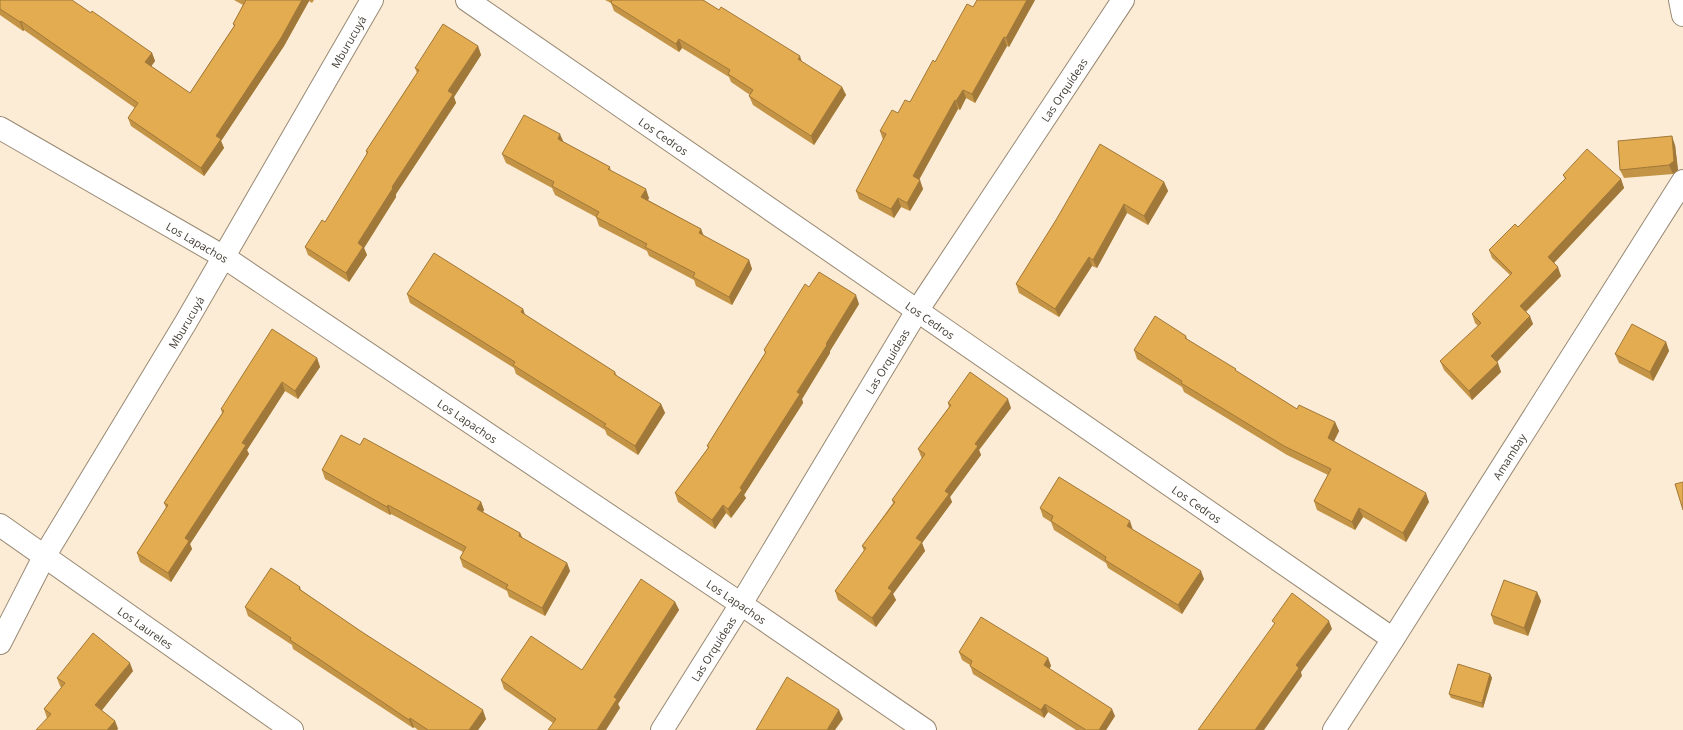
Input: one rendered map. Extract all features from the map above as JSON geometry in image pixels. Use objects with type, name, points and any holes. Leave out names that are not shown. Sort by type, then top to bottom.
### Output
[{"type":"street","name":"Mburucuyá","points":[[0,643],[45,555],[186,322],[372,0]]},
{"type":"street","name":"Los Cedros","points":[[467,0],[1394,639]]},
{"type":"street","name":"Las Orquídeas","points":[[662,730],[741,604],[917,311],[1123,0]]},
{"type":"street","points":[[1680,0],[1683,14]]},
{"type":"street","name":"Los Lapachos","points":[[0,128],[224,256],[741,604],[925,730]]},
{"type":"street","name":"Amambay","points":[[1334,730],[1394,639],[1683,181]]},
{"type":"street","name":"Los Laureles","points":[[0,525],[45,555],[292,730]]},
{"type":"building","points":[[0,0],[72,0],[91,13],[92,11],[152,53],[145,62],[190,93],[235,25],[233,24],[246,0],[302,0],[281,38],[216,136],[221,139],[201,168],[128,118],[138,103],[21,21],[20,22],[0,9]]},
{"type":"building","points":[[612,0],[703,0],[719,10],[721,7],[800,56],[798,59],[842,87],[811,136],[749,96],[753,90],[728,74],[730,70],[679,39],[676,44],[611,3]]},
{"type":"building","points":[[977,0],[1027,0],[972,94],[963,90],[956,101],[955,100],[913,176],[920,180],[907,203],[898,198],[891,209],[856,191],[886,134],[880,131],[892,110],[898,113],[905,100],[910,102],[933,60],[935,62],[967,4],[973,7]]},
{"type":"building","points":[[443,24],[478,46],[448,91],[453,94],[392,187],[393,188],[358,243],[363,247],[346,273],[305,247],[322,220],[325,222],[368,152],[366,151],[419,70],[415,68]]},
{"type":"building","points":[[524,115],[560,134],[558,139],[610,167],[608,169],[646,189],[641,197],[701,229],[699,233],[749,260],[729,297],[693,277],[695,273],[645,247],[647,244],[596,217],[599,212],[552,186],[554,182],[502,154]]},
{"type":"building","points":[[1672,136],[1674,161],[1669,165],[1620,170],[1618,141]]},
{"type":"building","points":[[1100,144],[1164,182],[1144,216],[1124,204],[1093,260],[1089,257],[1055,309],[1016,284],[1056,220]]},
{"type":"building","points":[[1587,149],[1621,179],[1548,257],[1558,267],[1520,306],[1530,316],[1491,356],[1498,363],[1469,391],[1440,361],[1481,323],[1472,314],[1512,273],[1489,250],[1515,224],[1518,227],[1566,178],[1563,175]]},
{"type":"building","points":[[434,253],[523,309],[521,312],[615,372],[614,374],[661,404],[635,446],[604,426],[606,424],[513,365],[515,362],[407,294]]},
{"type":"building","points":[[819,272],[856,295],[826,344],[827,345],[797,392],[800,394],[740,488],[742,490],[728,509],[723,505],[712,520],[675,493],[709,447],[707,446],[766,352],[764,350],[805,284],[809,287]]},
{"type":"building","points":[[1155,316],[1186,336],[1185,338],[1297,409],[1299,405],[1335,422],[1328,438],[1426,493],[1403,533],[1359,508],[1352,522],[1314,501],[1331,469],[1284,446],[1181,383],[1182,381],[1134,350]]},
{"type":"building","points":[[1632,324],[1666,342],[1650,372],[1615,354]]},
{"type":"building","points":[[272,329],[317,358],[295,391],[282,382],[242,443],[246,445],[185,538],[189,541],[168,573],[137,553],[168,505],[164,503],[224,411],[221,409]]},
{"type":"building","points":[[970,372],[1008,399],[975,444],[978,446],[945,491],[949,494],[916,538],[922,542],[888,588],[892,591],[872,618],[835,591],[866,548],[862,546],[895,502],[892,500],[925,454],[918,449],[951,405],[948,403]]},
{"type":"building","points":[[341,435],[360,445],[364,438],[481,502],[477,509],[520,533],[519,536],[567,563],[542,608],[506,588],[508,585],[460,558],[466,547],[388,505],[387,507],[322,470]]},
{"type":"building","points":[[1059,477],[1130,521],[1127,526],[1201,571],[1178,605],[1105,560],[1106,557],[1051,521],[1053,516],[1040,508]]},
{"type":"building","points":[[1683,482],[1683,510],[1675,484]]},
{"type":"building","points":[[271,568],[362,632],[483,710],[469,730],[428,730],[410,718],[409,720],[290,640],[291,638],[245,607]]},
{"type":"building","points":[[641,579],[675,602],[614,697],[617,699],[597,730],[548,730],[556,719],[501,680],[531,636],[582,670]]},
{"type":"building","points":[[1504,580],[1537,592],[1524,628],[1491,615]]},
{"type":"building","points":[[1292,593],[1329,621],[1296,665],[1299,668],[1255,730],[1198,730],[1275,623],[1272,621]]},
{"type":"building","points":[[981,617],[1048,658],[1044,665],[1112,709],[1099,730],[1086,730],[1045,704],[1041,710],[970,666],[972,661],[959,652]]},
{"type":"building","points":[[93,633],[130,663],[95,705],[115,721],[107,730],[36,730],[51,714],[44,709],[65,683],[57,678]]},
{"type":"building","points":[[1458,664],[1490,674],[1482,703],[1449,694]]},
{"type":"building","points":[[787,677],[839,710],[827,730],[756,730]]}]
